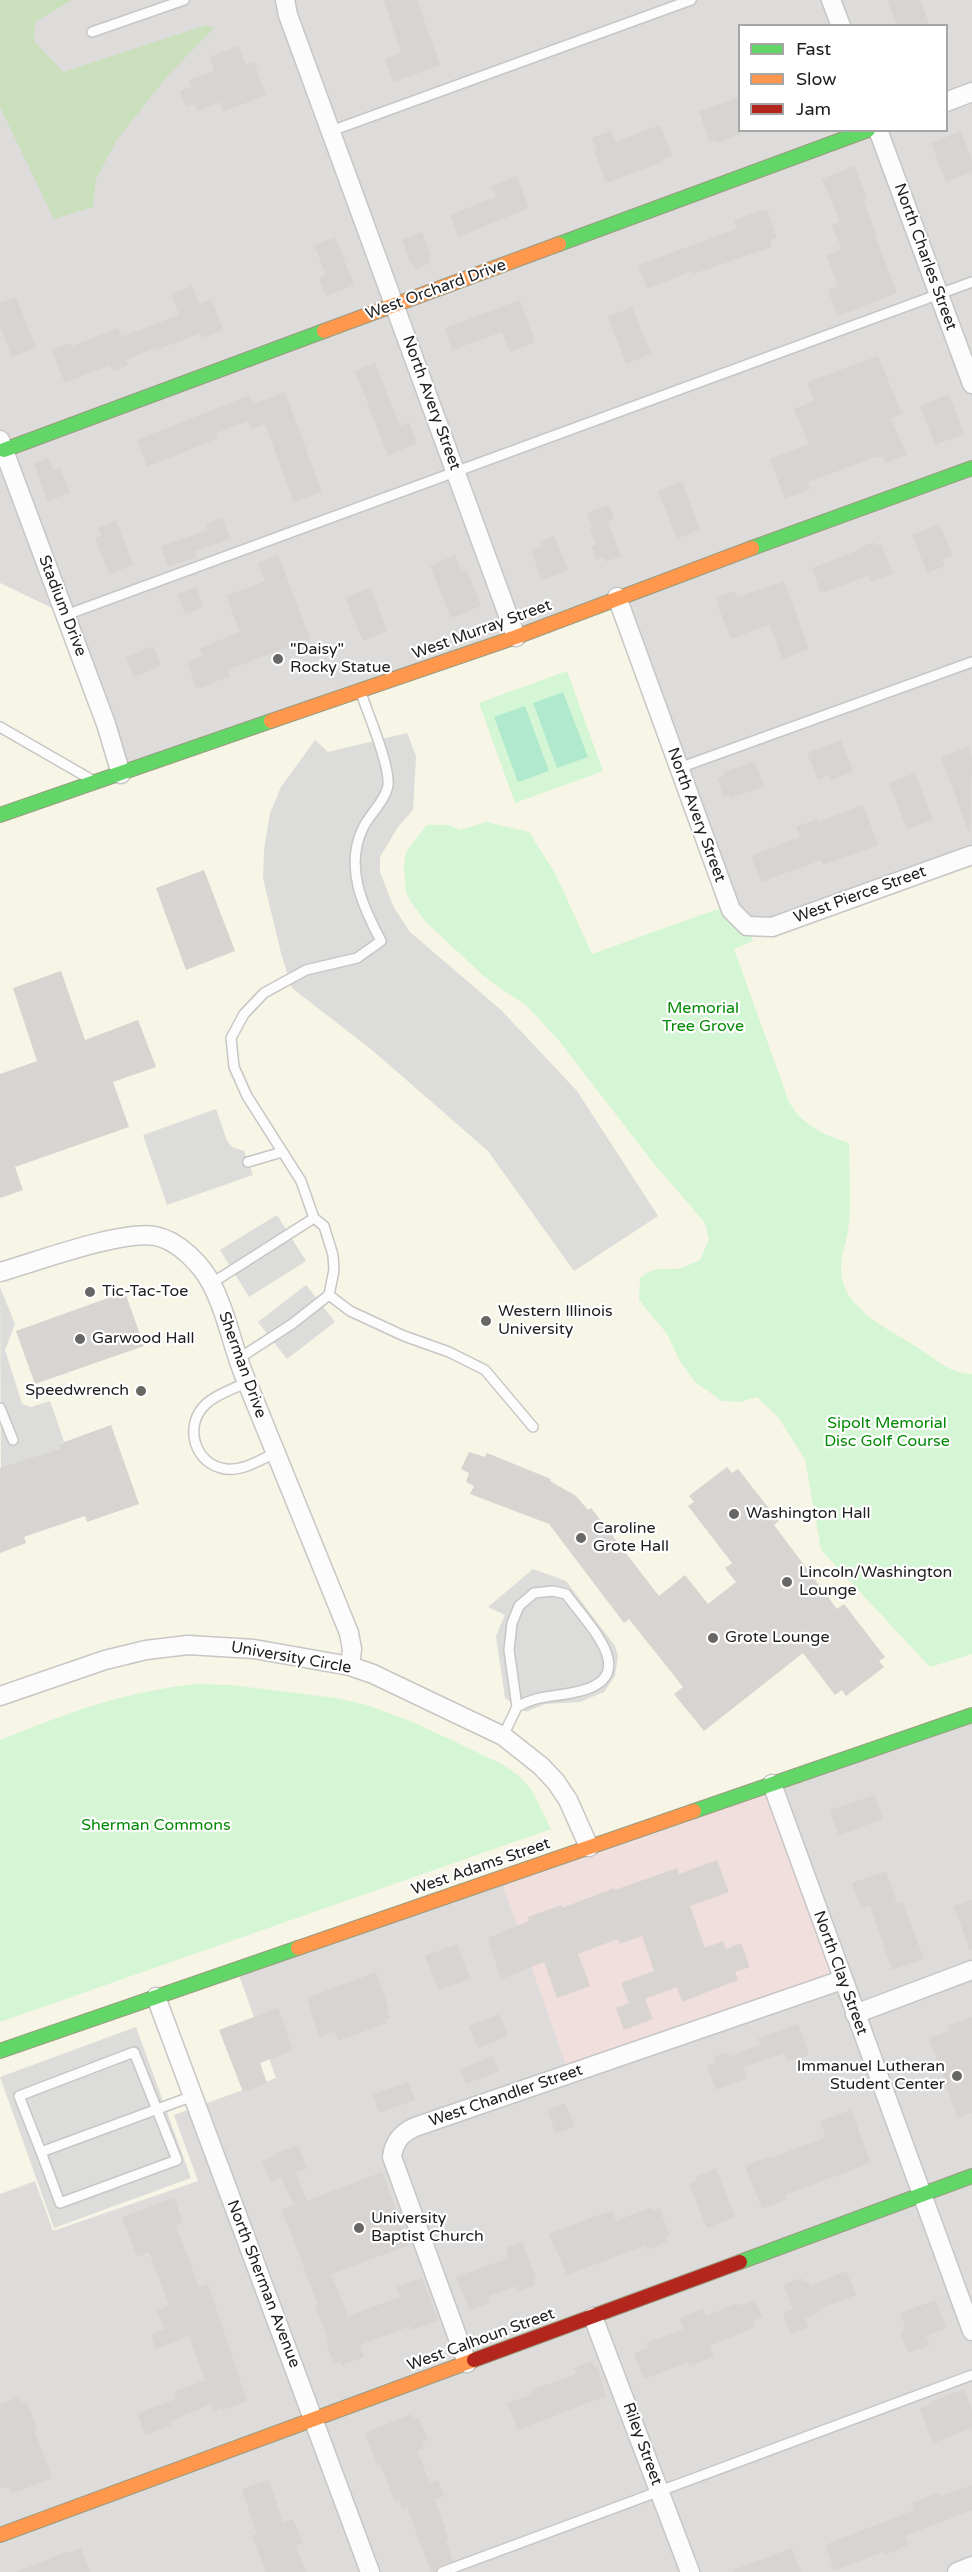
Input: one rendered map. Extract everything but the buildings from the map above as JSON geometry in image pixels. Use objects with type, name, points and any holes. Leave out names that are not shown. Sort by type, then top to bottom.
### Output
[{"type":"street","name":"North Avery Street","points":[[285,0],[288,15],[516,637]]},
{"type":"street","points":[[831,0],[840,24]]},
{"type":"street","points":[[948,101],[972,92]]},
{"type":"street","name":"West Orchard Drive","points":[[2,445],[395,305],[863,132]]},
{"type":"street","name":"North Charles Street","points":[[879,132],[972,384]]},
{"type":"street","name":"Stadium Drive","points":[[2,445],[106,724],[121,774]]},
{"type":"street","name":"West Murray Street","points":[[0,815],[516,637],[617,597],[972,468]]},
{"type":"street","name":"North Avery Street","points":[[617,597],[731,910],[747,926]]},
{"type":"street","name":"West Pierce Street","points":[[747,926],[772,927],[972,855]]},
{"type":"street","name":"Sherman Drive","points":[[0,1272],[95,1244],[147,1236],[156,1236],[173,1244],[194,1260],[212,1283],[247,1382],[349,1633],[352,1649],[350,1666]]},
{"type":"street","name":"University Circle","points":[[0,1696],[105,1660],[146,1650],[188,1645],[254,1649],[350,1666],[373,1674],[503,1736],[541,1766],[556,1782],[568,1800],[589,1847]]},
{"type":"street","name":"West Adams Street","points":[[0,2051],[972,1715]]},
{"type":"street","name":"North Clay Street","points":[[772,1784],[972,2331]]},
{"type":"street","points":[[855,2014],[972,1970]]},
{"type":"street","name":"West Chandler Street","points":[[467,2363],[392,2157],[393,2149],[401,2135],[415,2127],[842,1980]]},
{"type":"street","name":"North Sherman Avenue","points":[[156,1997],[370,2572]]},
{"type":"street","name":"West Calhoun Street","points":[[0,2535],[972,2176]]},
{"type":"street","name":"Riley Street","points":[[593,2317],[690,2572]]},
{"type":"street","points":[[957,2572],[972,2566]]},
{"type":"lane","points":[[92,32],[184,0]]},
{"type":"lane","points":[[331,131],[691,0]]},
{"type":"lane","points":[[66,615],[972,282]]},
{"type":"lane","points":[[679,768],[972,662]]},
{"type":"lane","points":[[238,1359],[292,1324],[329,1295],[334,1270],[333,1256],[324,1226],[314,1218],[301,1181],[247,1096],[234,1067],[231,1038],[244,1014],[264,993],[306,970],[357,958],[381,941],[368,916],[356,882],[355,859],[362,830],[388,786],[386,768],[361,691]]},
{"type":"lane","points":[[0,726],[97,782]]},
{"type":"lane","points":[[248,1161],[282,1152]]},
{"type":"lane","points":[[212,1283],[314,1218]]},
{"type":"lane","points":[[329,1295],[351,1311],[404,1336],[449,1352],[485,1370],[533,1427]]},
{"type":"lane","points":[[247,1382],[207,1403],[199,1412],[194,1430],[196,1447],[213,1465],[237,1469],[275,1453]]},
{"type":"lane","points":[[0,1408],[13,1440]]},
{"type":"lane","points":[[503,1736],[517,1707],[530,1699],[586,1691],[602,1682],[610,1666],[609,1653],[566,1594],[553,1591],[534,1593],[519,1606],[512,1623],[509,1650],[517,1707]]},
{"type":"lane","points":[[134,2052],[177,2160],[60,2203],[41,2152],[18,2096],[134,2052]]},
{"type":"lane","points":[[41,2152],[193,2096]]},
{"type":"lane","points":[[442,2572],[660,2493],[972,2375]]},
{"type":"shaded area","points":[[0,0],[972,0],[972,855],[772,927],[121,774],[66,615],[0,583]]},
{"type":"shaded area","name":"Western Illinois University","points":[[0,583],[66,615],[122,774],[617,597],[731,910],[747,926],[972,855],[972,1715],[237,1970],[276,2078],[174,2115],[198,2181],[53,2231],[35,2181],[0,2194]]},
{"type":"shaded area","points":[[407,733],[416,756],[413,810],[398,827],[380,857],[380,872],[394,908],[410,932],[501,1010],[577,1091],[658,1216],[574,1271],[488,1151],[372,1050],[292,988],[281,953],[263,878],[264,850],[270,813],[281,787],[315,740],[328,752]]},
{"type":"shaded area","points":[[216,1109],[227,1141],[232,1147],[244,1151],[253,1175],[167,1205],[143,1135]]},
{"type":"shaded area","points":[[277,1215],[306,1261],[249,1297],[220,1250]]},
{"type":"shaded area","points":[[306,1285],[335,1322],[287,1359],[258,1322]]},
{"type":"shaded area","points":[[0,1287],[15,1324],[5,1350],[22,1404],[31,1407],[50,1401],[64,1441],[59,1444],[60,1449],[1,1470]]},
{"type":"shaded area","points":[[533,1569],[566,1581],[615,1646],[618,1656],[615,1676],[604,1692],[580,1702],[545,1704],[526,1712],[505,1698],[496,1636],[505,1615],[488,1607]]},
{"type":"shaded area","points":[[972,1715],[972,2572],[0,2572],[0,2051]]},
{"type":"shaded area","points":[[772,1784],[842,1980],[569,2074],[500,1878]]},
{"type":"shaded area","points":[[136,2027],[191,2178],[54,2228],[0,2077]]},
{"type":"green space","points":[[0,0],[72,0],[35,22],[34,41],[63,72],[207,25],[214,28],[169,74],[116,141],[96,179],[93,207],[54,219],[0,107]]},
{"type":"green space","points":[[567,671],[603,771],[515,803],[479,703]]},
{"type":"green space","points":[[563,692],[588,757],[557,768],[533,703]]},
{"type":"green space","points":[[525,706],[549,771],[518,782],[494,717]]},
{"type":"green space","name":"Sipolt Memorial Disc Golf Course","points":[[486,822],[529,832],[556,875],[592,954],[729,905],[747,926],[753,941],[734,949],[789,1102],[801,1117],[815,1128],[849,1143],[849,1220],[841,1267],[842,1281],[847,1293],[865,1313],[889,1330],[947,1367],[972,1374],[972,1654],[930,1667],[821,1550],[805,1459],[778,1417],[757,1397],[740,1402],[722,1401],[695,1382],[680,1361],[667,1334],[639,1300],[640,1278],[648,1272],[679,1268],[700,1260],[709,1239],[705,1223],[651,1160],[560,1042],[528,1007],[486,978],[426,922],[406,892],[404,865],[406,852],[427,825],[448,825],[460,830]]},
{"type":"green space","name":"Sherman Commons","points":[[198,1684],[231,1685],[336,1698],[367,1705],[415,1723],[500,1763],[518,1775],[531,1789],[551,1829],[0,2022],[0,1740],[97,1704],[172,1687]]},
{"type":"traffic: fast","points":[[559,244],[863,132]]},
{"type":"traffic: fast","points":[[4,450],[324,331]]},
{"type":"traffic: fast","points":[[752,548],[972,468]]},
{"type":"traffic: fast","points":[[0,815],[271,721]]},
{"type":"traffic: fast","points":[[694,1811],[972,1715]]},
{"type":"traffic: fast","points":[[0,2051],[298,1948]]},
{"type":"traffic: fast","points":[[740,2262],[972,2176]]},
{"type":"traffic: slow","points":[[324,331],[559,244]]},
{"type":"traffic: slow","points":[[271,721],[516,637],[752,548]]},
{"type":"traffic: slow","points":[[298,1948],[694,1811]]},
{"type":"traffic: slow","points":[[0,2535],[474,2360]]},
{"type":"traffic: jam","points":[[474,2360],[740,2262]]},
{"type":"place","name":"\"Daisy\" Rocky Statue","points":[[278,659]]},
{"type":"place","name":"Tic-Tac-Toe","points":[[90,1292]]},
{"type":"place","name":"Western Illinois University","points":[[486,1321]]},
{"type":"place","name":"Garwood Hall","points":[[80,1339]]},
{"type":"place","name":"Speedwrench","points":[[141,1391]]},
{"type":"place","name":"Washington Hall","points":[[734,1514]]},
{"type":"place","name":"Caroline Grote Hall","points":[[581,1538]]},
{"type":"place","name":"Lincoln/Washington Lounge","points":[[787,1582]]},
{"type":"place","name":"Grote Lounge","points":[[713,1638]]},
{"type":"place","name":"Immanuel Lutheran Student Center","points":[[957,2076]]},
{"type":"place","name":"University Baptist Church","points":[[359,2228]]},
{"type":"park label","name":"Memorial Tree Grove","points":[[703,1018]]}]
